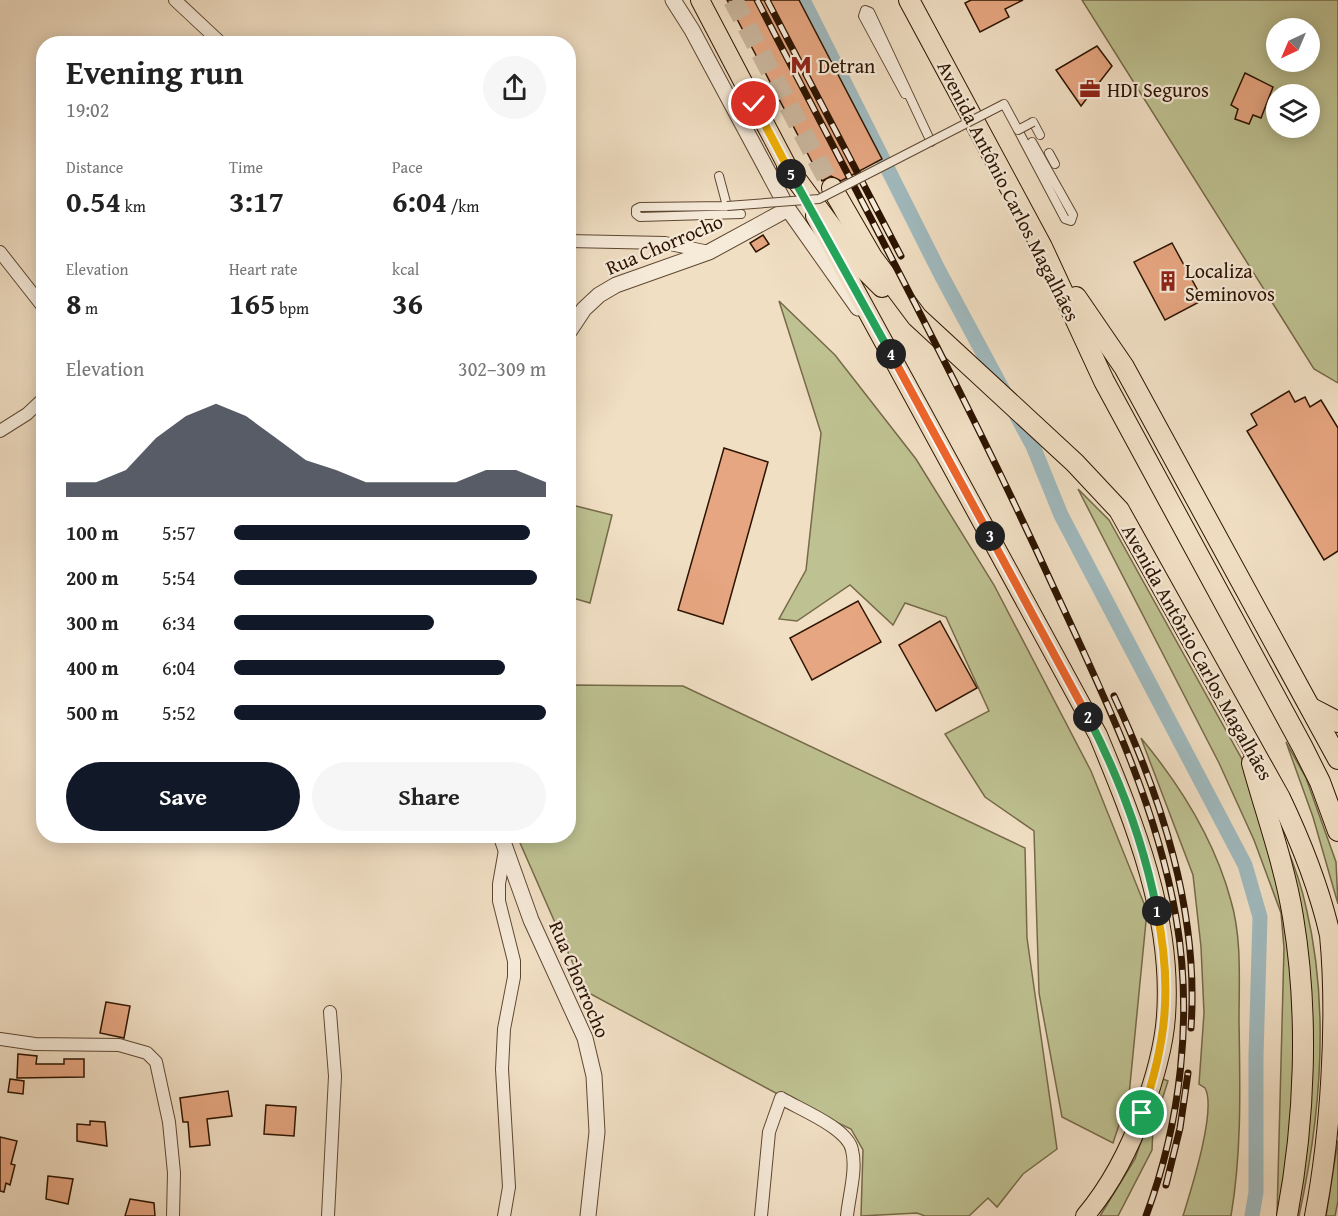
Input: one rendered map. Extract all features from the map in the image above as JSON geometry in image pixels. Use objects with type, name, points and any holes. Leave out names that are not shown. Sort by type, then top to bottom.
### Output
[{"type":"highway","name":"Avenida Antônio Carlos Magalhães","points":[[909,0],[1042,247],[1104,381],[1320,782],[1338,831]]},
{"type":"highway","points":[[788,167],[859,264],[917,317]]},
{"type":"highway","name":"Avenida Antônio Carlos Magalhães","points":[[832,188],[872,257],[917,317],[1075,463],[1119,510],[1243,731],[1298,836],[1314,879],[1330,936],[1337,1012],[1336,1055],[1324,1172],[1316,1216]]},
{"type":"highway","points":[[1042,247],[1124,367],[1338,746]]},
{"type":"highway","points":[[1322,720],[1338,759]]},
{"type":"highway","points":[[1322,720],[1338,766]]},
{"type":"highway","points":[[1243,731],[1293,915],[1302,1022],[1302,1087],[1287,1216]]},
{"type":"main road","points":[[700,0],[788,167],[1098,735],[1127,805],[1155,900],[1166,974],[1166,1017],[1152,1085],[1132,1141],[1118,1170],[1085,1216]]},
{"type":"street","points":[[175,0],[213,36]]},
{"type":"street","points":[[673,0],[692,30],[788,209],[891,354]]},
{"type":"street","points":[[905,94],[862,16],[865,10],[870,12],[931,142]]},
{"type":"street","points":[[741,214],[640,217],[635,212],[640,207],[727,206],[819,199],[1004,104],[1065,219],[1071,221],[1072,215],[1032,142]]},
{"type":"street","points":[[1018,130],[1033,122],[1040,135]]},
{"type":"street","points":[[1049,153],[1055,164]]},
{"type":"street","points":[[719,176],[727,206]]},
{"type":"street","name":"Rua Chorrocho","points":[[576,321],[584,309],[599,295],[616,285],[709,252],[788,209]]},
{"type":"street","points":[[576,241],[665,243],[709,252]]},
{"type":"street","points":[[0,252],[36,299]]},
{"type":"street","points":[[0,431],[36,406]]},
{"type":"street","points":[[503,843],[499,902],[514,961],[514,977],[504,1029],[502,1069],[509,1188],[504,1216]]},
{"type":"street","name":"Rua Chorrocho","points":[[503,843],[531,920],[585,1038],[594,1076],[597,1132],[588,1216]]},
{"type":"street","points":[[328,1216],[335,1076],[330,1012]]},
{"type":"street","points":[[0,1039],[35,1044],[119,1045],[147,1053],[156,1062],[169,1122],[174,1173],[173,1216]]},
{"type":"street","points":[[761,1216],[769,1132],[781,1098],[839,1131],[850,1143],[853,1159],[847,1216]]},
{"type":"green space","points":[[1082,0],[1338,0],[1338,383],[1314,369]]},
{"type":"green space","points":[[779,301],[835,355],[916,459],[994,585],[1091,771],[1147,911],[1129,1095],[1113,1143],[1062,1117],[1039,993],[1034,831],[985,797],[945,734],[989,711],[946,617],[905,603],[893,625],[850,585],[797,621],[779,619],[806,570],[821,433]]},
{"type":"green space","points":[[1078,489],[1109,520],[1258,788],[1280,831],[1298,876],[1313,945],[1320,1023],[1320,1062],[1313,1139],[1299,1216],[1277,1216],[1284,948],[1281,913],[1254,840],[1219,763]]},
{"type":"green space","points":[[576,506],[612,515],[590,603],[576,599]]},
{"type":"green space","points":[[576,685],[683,686],[1025,848],[1027,938],[1057,1149],[1023,1174],[997,1207],[988,1198],[969,1216],[925,1216],[917,1213],[861,1216],[863,1150],[851,1129],[787,1099],[585,991],[520,843],[576,843]]},
{"type":"green space","points":[[1141,738],[1182,794],[1206,835],[1224,879],[1235,915],[1239,960],[1240,1093],[1239,1143],[1231,1216],[1183,1216],[1192,1188],[1208,1113],[1205,1088],[1199,1084],[1204,1013],[1201,947],[1193,875]]},
{"type":"green space","points":[[1286,742],[1306,778],[1336,862],[1338,904],[1313,817]]},
{"type":"green space","points":[[1163,1079],[1168,1081],[1153,1128],[1152,1150],[1118,1216],[1100,1216],[1135,1159]]},
{"type":"green space","points":[[1338,1140],[1338,1201],[1335,1216],[1326,1216]]},
{"type":"building","points":[[727,0],[799,0],[882,159],[841,181],[831,176],[822,181]]},
{"type":"building","points":[[971,0],[1023,0],[1005,9],[1009,17],[980,32],[965,3]]},
{"type":"building","points":[[1097,46],[1112,66],[1081,106],[1056,70]]},
{"type":"building","points":[[1245,73],[1267,84],[1266,105],[1261,118],[1253,115],[1249,124],[1235,119],[1238,109],[1231,105]]},
{"type":"building","points":[[763,235],[769,244],[756,252],[750,243]]},
{"type":"building","name":"Localiza Seminovos","points":[[1172,243],[1203,300],[1165,320],[1134,262]]},
{"type":"building","points":[[1289,391],[1295,402],[1305,397],[1310,407],[1321,400],[1338,428],[1338,551],[1324,560],[1247,431],[1257,425],[1251,414]]},
{"type":"building","points":[[724,448],[768,462],[723,624],[678,610]]},
{"type":"building","points":[[858,601],[881,642],[812,680],[790,638]]},
{"type":"building","points":[[940,621],[977,688],[936,711],[899,645]]},
{"type":"building","points":[[106,1002],[130,1006],[124,1038],[100,1033]]},
{"type":"building","points":[[18,1054],[37,1056],[36,1064],[64,1064],[64,1059],[84,1059],[84,1077],[17,1078]]},
{"type":"building","points":[[10,1079],[24,1081],[23,1094],[8,1092]]},
{"type":"building","points":[[228,1091],[232,1116],[207,1119],[210,1145],[190,1147],[188,1122],[183,1122],[180,1098]]},
{"type":"building","points":[[266,1105],[296,1107],[294,1136],[264,1134]]},
{"type":"building","points":[[90,1121],[105,1122],[107,1146],[77,1141],[77,1124],[90,1125]]},
{"type":"building","points":[[0,1137],[17,1141],[11,1164],[15,1165],[10,1185],[6,1183],[4,1192],[0,1191]]},
{"type":"building","points":[[48,1176],[73,1179],[68,1204],[46,1199]]},
{"type":"building","points":[[130,1199],[154,1203],[155,1216],[125,1216]]},
{"type":"waterway","points":[[803,0],[939,271],[1033,446],[1061,515],[1245,865],[1260,917],[1256,1056],[1256,1192],[1252,1216]]},
{"type":"tunnel","points":[[733,0],[832,188]]},
{"type":"railway","points":[[757,0],[982,436],[1108,705],[1155,830],[1176,917],[1181,954],[1183,1030],[1180,1068],[1168,1144],[1146,1216]]},
{"type":"railway","points":[[767,0],[901,256]]},
{"type":"railway","points":[[1114,696],[1147,775],[1174,857],[1189,942],[1192,985],[1191,1028]]},
{"type":"railway","points":[[1166,1185],[1180,1128],[1188,1073]]},
{"type":"place","name":"Detran","points":[[801,65]]},
{"type":"place","name":"HDI Seguros","points":[[1090,89]]},
{"type":"place","name":"Localiza Seminovos","points":[[1168,281]]},
{"type":"route","points":[[754,104],[1060,663],[1098,735],[1127,805],[1155,900],[1163,938],[1166,974],[1166,1017],[1160,1052],[1142,1113]]}]
